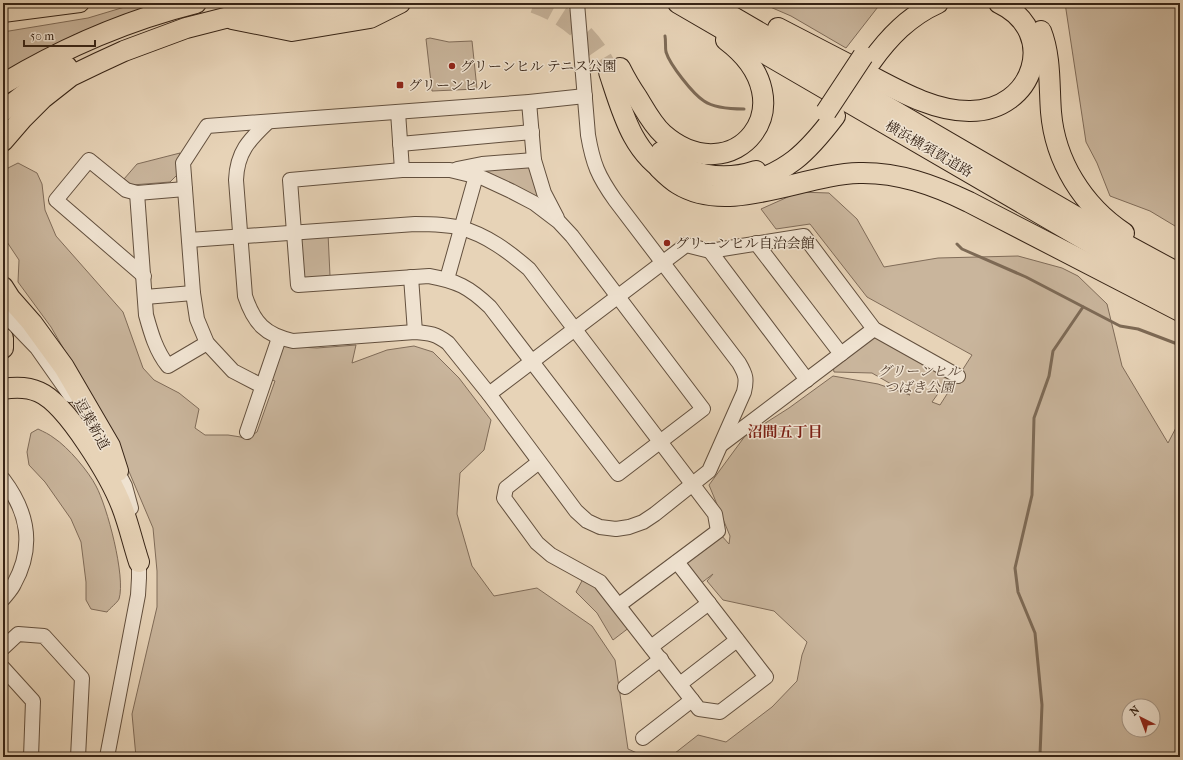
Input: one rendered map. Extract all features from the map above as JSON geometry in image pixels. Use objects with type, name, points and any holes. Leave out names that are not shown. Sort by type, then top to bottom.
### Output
[{"type":"highway","points":[[3,84],[24,71],[100,35],[139,20],[196,3]]},
{"type":"highway","points":[[264,18],[284,3]]},
{"type":"highway","points":[[264,18],[297,7],[321,3]]},
{"type":"highway","points":[[619,75],[644,111],[663,134],[676,143],[697,153],[715,154],[734,149],[749,139],[760,123],[764,105],[758,76],[737,49],[710,28],[670,3]]},
{"type":"highway","name":"横浜横須賀道路","points":[[678,3],[1180,295]]},
{"type":"highway","name":"横浜横須賀道路","points":[[709,3],[1097,229],[1180,274]]},
{"type":"highway","points":[[728,3],[911,96],[938,107],[970,111],[999,106],[1010,99],[1020,90],[1032,67],[1033,50],[1029,31],[1017,15],[999,3]]},
{"type":"highway","points":[[659,168],[682,180],[705,186],[728,187],[753,182],[777,173],[794,161],[817,138],[830,114],[867,59],[886,27],[906,9],[916,3]]},
{"type":"highway","points":[[867,59],[897,30],[918,13],[938,3]]},
{"type":"highway","points":[[1020,3],[1032,15],[1042,33],[1048,64],[1052,128],[1059,153],[1073,180],[1091,204],[1112,225],[1180,266]]},
{"type":"highway","points":[[3,122],[26,102],[71,76],[124,51],[233,11],[264,18],[292,31],[370,18],[389,5]]},
{"type":"highway","points":[[3,111],[36,85],[60,70],[148,32],[233,11],[277,18],[389,5]]},
{"type":"highway","points":[[619,75],[638,124],[643,133],[654,146],[667,158],[680,166],[694,172],[710,175],[735,176],[746,174],[770,165],[790,151],[830,114]]},
{"type":"highway","points":[[619,75],[625,120],[631,132],[643,152],[678,185],[694,191],[712,195],[752,194],[846,174],[885,174],[910,179],[936,187],[969,202],[1180,311]]},
{"type":"highway","points":[[3,141],[43,98],[71,76]]},
{"type":"highway","points":[[3,287],[10,298],[32,323],[64,367],[110,446],[118,471]]},
{"type":"highway","points":[[3,338],[3,348]]},
{"type":"highway","points":[[3,389],[14,387],[30,389],[47,396],[57,405],[105,471],[113,486],[122,507],[139,562]]},
{"type":"main road","points":[[3,13],[80,3]]},
{"type":"street","points":[[268,122],[250,138],[242,152],[237,166],[236,180],[245,296],[250,310],[257,322],[267,331],[279,338],[293,341],[415,332],[430,333],[440,337],[448,343],[489,394],[576,511],[587,521],[600,527],[616,529],[629,527],[643,522],[709,472],[744,392],[746,382],[745,372],[602,181],[595,168],[588,135],[577,3]]},
{"type":"street","points":[[262,386],[233,371],[207,343],[197,319],[193,293],[183,163],[207,126],[529,102],[584,96]]},
{"type":"street","points":[[529,102],[534,160],[544,193],[559,222]]},
{"type":"street","points":[[398,112],[402,170]]},
{"type":"street","points":[[400,144],[532,132]]},
{"type":"street","points":[[144,276],[56,200],[88,160],[126,190],[137,193],[185,189]]},
{"type":"street","points":[[450,170],[476,176],[511,191],[534,204],[559,222],[572,236],[704,409],[618,474],[490,307],[476,294],[463,286],[447,279],[429,276],[298,285],[290,180],[402,170],[450,170],[482,164],[534,160]]},
{"type":"street","points":[[447,279],[476,176]]},
{"type":"street","points":[[137,193],[146,315],[160,357],[168,366],[207,343]]},
{"type":"street","points":[[189,240],[415,224],[442,225],[461,228],[488,239],[511,253],[529,269],[715,514],[718,531],[619,605]]},
{"type":"street","points":[[489,394],[686,245],[710,251],[804,236],[874,329],[958,376]]},
{"type":"street","points":[[756,243],[841,354]]},
{"type":"street","points":[[710,251],[807,380]]},
{"type":"street","points":[[411,277],[415,332]]},
{"type":"street","points":[[145,297],[193,293]]},
{"type":"street","name":"逗葉新道","points":[[3,306],[39,342],[60,369],[118,471],[125,486],[135,523],[138,540],[139,562],[138,595],[107,757]]},
{"type":"street","name":"逗葉新道","points":[[3,314],[13,322],[37,348],[57,376],[70,395],[107,462],[118,485],[126,508],[139,562]]},
{"type":"street","points":[[721,444],[874,329]]},
{"type":"street","points":[[247,432],[279,338]]},
{"type":"street","points":[[539,462],[506,488],[504,498],[537,543],[551,555],[600,582],[699,709],[720,712],[766,677],[677,562]]},
{"type":"street","points":[[3,479],[12,491],[20,506],[26,526],[26,545],[22,565],[14,585],[3,599]]},
{"type":"street","points":[[651,647],[709,603]]},
{"type":"street","points":[[3,648],[18,634],[44,636],[82,678],[78,757]]},
{"type":"street","points":[[680,684],[737,640]]},
{"type":"street","points":[[626,687],[661,659]]},
{"type":"street","points":[[3,668],[33,701],[31,757]]},
{"type":"street","points":[[643,738],[692,700]]},
{"type":"green space","points":[[138,3],[171,3],[74,35],[3,73],[3,32],[88,18]]},
{"type":"green space","points":[[761,3],[881,3],[846,48],[791,16]]},
{"type":"green space","points":[[1065,3],[1180,3],[1180,229],[1150,211],[1110,196],[1097,163],[1086,142]]},
{"type":"green space","name":"グリーンヒル テニス公園","points":[[430,38],[449,42],[472,41],[477,89],[432,91],[426,39]]},
{"type":"green space","points":[[180,153],[178,174],[170,182],[132,185],[124,179],[137,164]]},
{"type":"green space","points":[[18,163],[37,173],[42,184],[45,210],[56,236],[123,312],[143,368],[154,380],[179,393],[199,409],[195,428],[205,435],[228,435],[247,438],[257,432],[275,381],[270,379],[282,346],[317,348],[356,345],[352,363],[387,350],[414,346],[433,352],[459,378],[491,420],[484,450],[460,473],[457,514],[472,566],[494,596],[537,588],[592,626],[615,660],[628,749],[646,757],[136,757],[132,714],[157,607],[157,571],[153,528],[113,434],[51,327],[18,282],[19,260],[3,236],[3,178],[8,168]]},
{"type":"green space","points":[[531,164],[542,197],[538,201],[484,174],[485,169]]},
{"type":"green space","name":"グリーンヒル つばき公園","points":[[799,192],[829,193],[857,219],[884,267],[938,258],[1018,256],[1062,268],[1078,276],[1107,304],[1122,366],[1168,443],[1180,420],[1180,757],[670,757],[698,735],[726,742],[772,707],[797,681],[802,655],[807,642],[774,611],[723,600],[707,581],[713,574],[700,584],[684,563],[721,535],[729,544],[730,536],[709,485],[745,436],[789,408],[833,376],[878,384],[910,395],[872,373],[834,372],[833,366],[876,336],[950,377],[932,402],[940,405],[972,355],[867,297],[810,224],[776,229],[761,209]]},
{"type":"green space","points":[[328,233],[330,276],[302,278],[299,235]]},
{"type":"green space","points":[[38,429],[60,442],[78,460],[96,486],[105,509],[118,559],[120,575],[119,599],[107,612],[91,609],[86,600],[86,582],[81,542],[71,519],[45,482],[29,465],[27,452],[31,433]]},
{"type":"green space","points":[[583,579],[595,585],[630,627],[613,640],[597,613],[576,592]]},
{"type":"waterway","points":[[665,36],[668,58],[682,79],[699,97],[704,101],[718,107],[744,109]]},
{"type":"waterway","points":[[957,244],[962,249],[1026,277],[1120,326],[1138,329],[1180,345]]},
{"type":"waterway","points":[[1038,757],[1040,755],[1042,705],[1035,633],[1018,592],[1015,568],[1032,495],[1034,418],[1049,376],[1053,351],[1083,307]]},
{"type":"tunnel","points":[[534,3],[558,14],[579,30],[596,49],[609,72]]},
{"type":"place","name":"グリーンヒル テニス公園","points":[[452,66]]},
{"type":"place","name":"グリーンヒル","points":[[400,85]]},
{"type":"place","name":"グリーンヒル自治会館","points":[[667,243]]},
{"type":"district","name":"沼間五丁目","points":[[785,432]]}]
